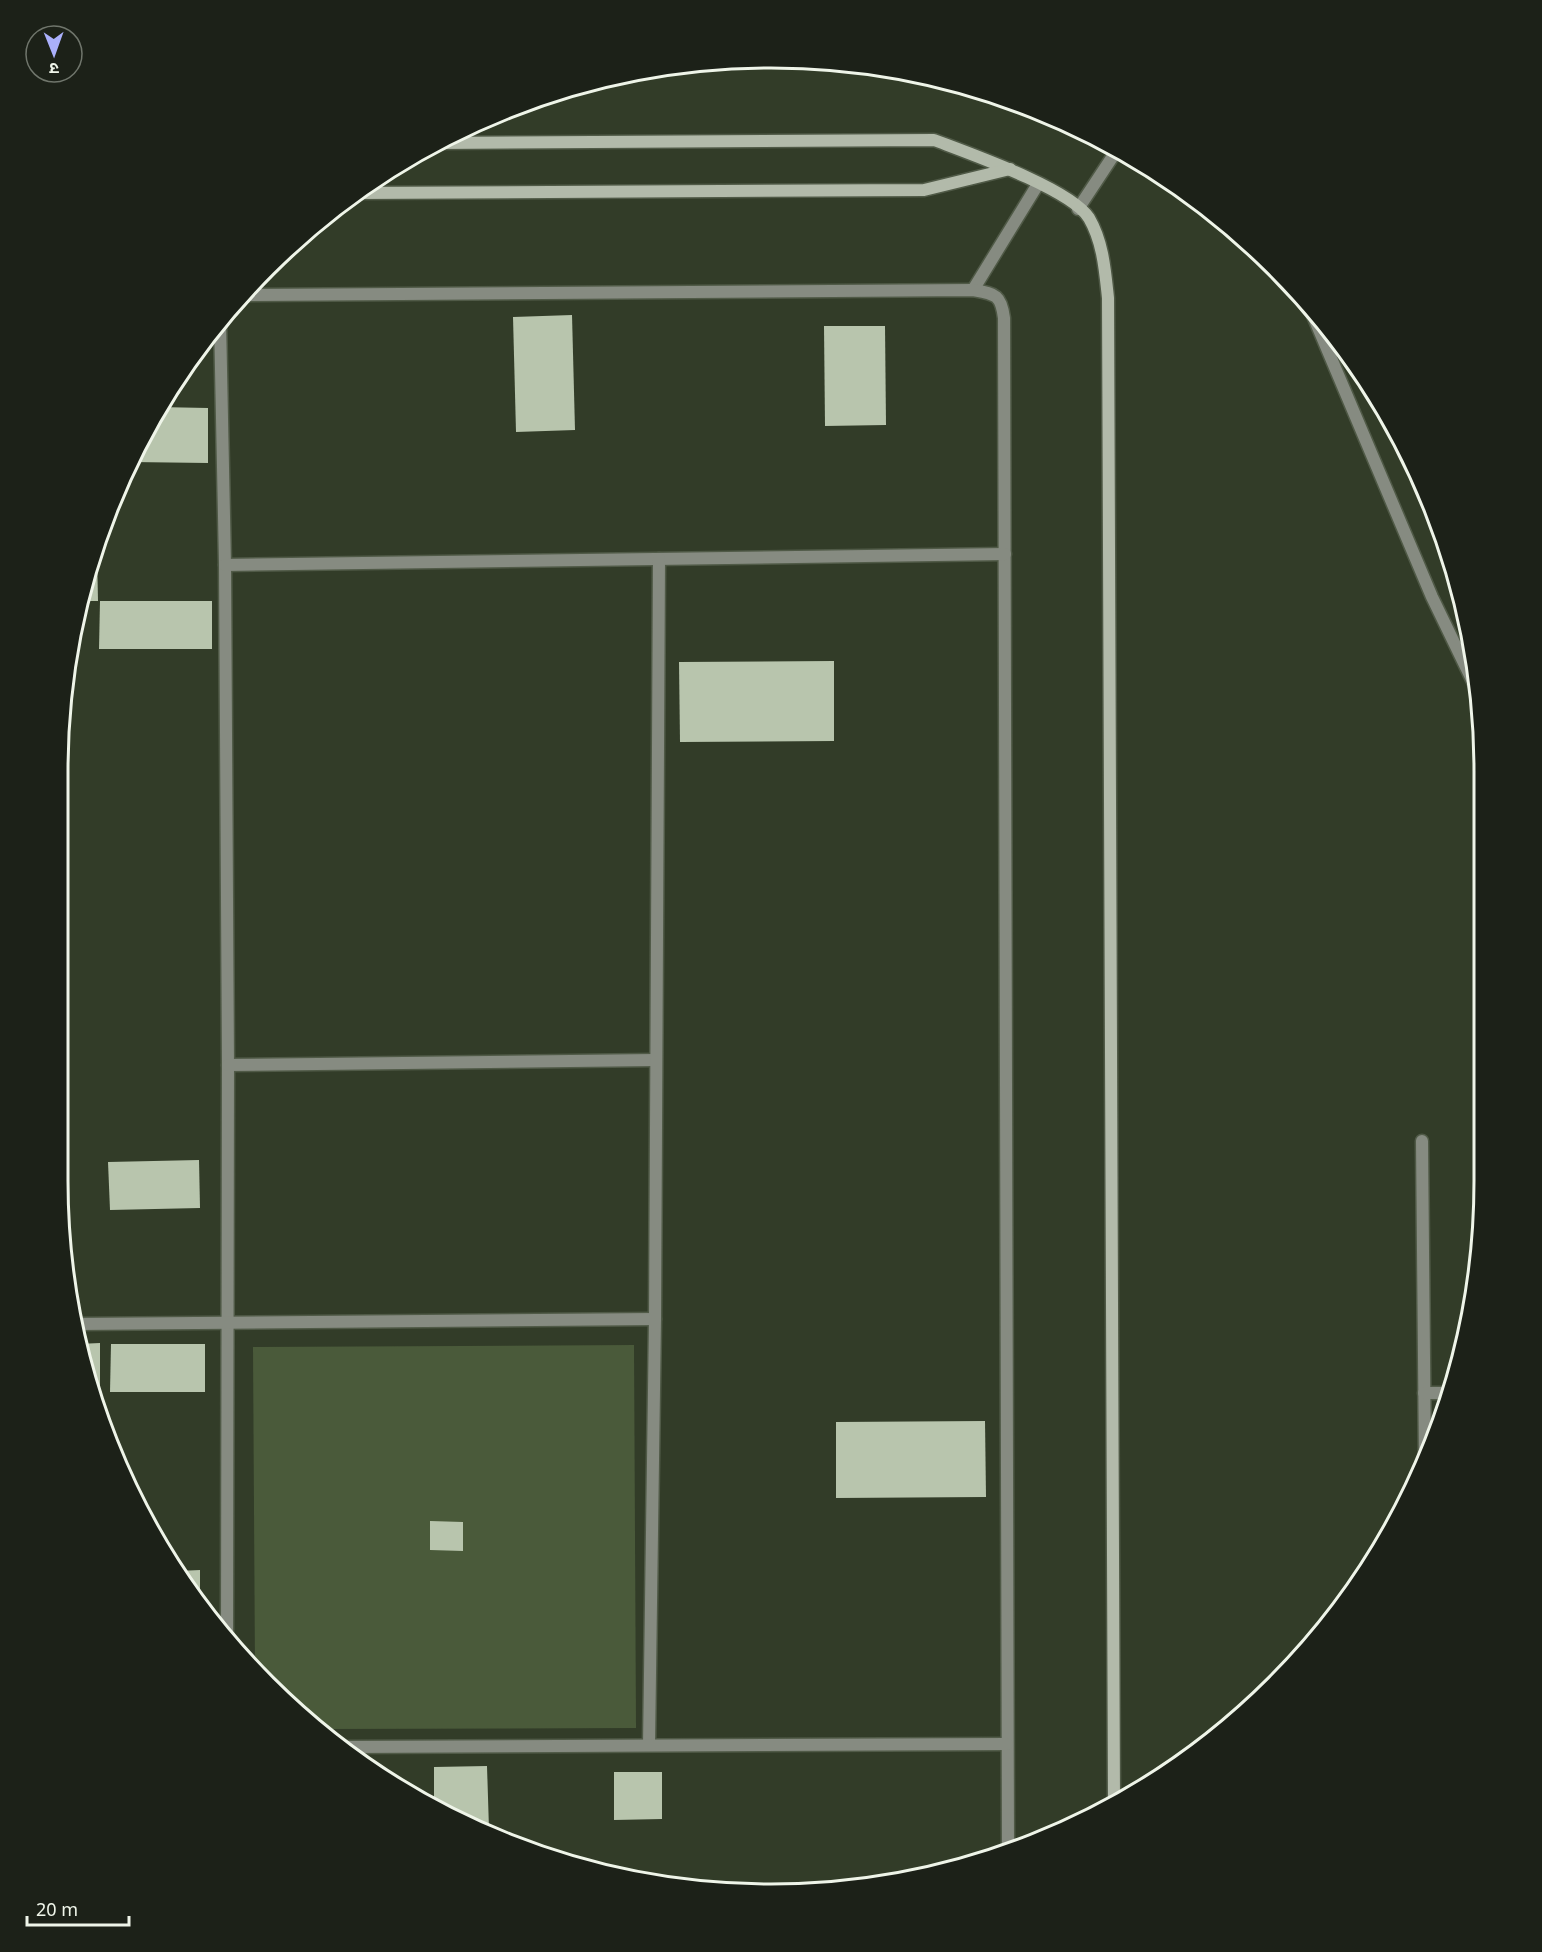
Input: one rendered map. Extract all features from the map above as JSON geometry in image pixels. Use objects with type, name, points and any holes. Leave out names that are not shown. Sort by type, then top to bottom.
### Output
[{"type":"street","points":[[455,143],[934,140],[1010,169],[1066,199],[1088,216],[1102,249],[1108,298],[1114,1795]]},
{"type":"street","points":[[1078,209],[1113,156]]},
{"type":"street","points":[[371,193],[924,190],[1010,169]]},
{"type":"street","points":[[973,290],[1038,184]]},
{"type":"street","points":[[254,295],[973,290],[994,294],[1002,303],[1004,318],[1005,554],[1008,1843]]},
{"type":"street","points":[[1320,332],[1432,597],[1466,668]]},
{"type":"street","points":[[220,334],[225,565],[228,1065],[227,1626]]},
{"type":"street","points":[[225,565],[1005,554]]},
{"type":"street","points":[[649,1745],[655,1319],[658,559]]},
{"type":"street","points":[[228,1065],[655,1060]]},
{"type":"street","points":[[1422,1141],[1425,1440]]},
{"type":"street","points":[[82,1324],[655,1319]]},
{"type":"street","points":[[1424,1393],[1441,1393]]},
{"type":"street","points":[[354,1747],[1007,1744]]},
{"type":"green space","points":[[634,1345],[636,1728],[331,1729],[274,1678],[255,1658],[253,1347]]},
{"type":"building","points":[[572,315],[575,430],[516,432],[513,317]]},
{"type":"building","points":[[824,326],[885,326],[886,425],[825,426]]},
{"type":"building","points":[[169,407],[208,408],[208,463],[139,462]]},
{"type":"building","points":[[97,569],[98,601],[88,601]]},
{"type":"building","points":[[100,601],[212,601],[212,649],[99,649]]},
{"type":"building","points":[[834,661],[834,741],[680,742],[679,662]]},
{"type":"building","points":[[199,1160],[200,1208],[110,1210],[108,1162]]},
{"type":"building","points":[[100,1343],[100,1390],[91,1363],[87,1344]]},
{"type":"building","points":[[111,1344],[205,1344],[205,1392],[110,1392]]},
{"type":"building","points":[[985,1421],[986,1497],[836,1498],[836,1422]]},
{"type":"building","points":[[430,1521],[463,1522],[463,1551],[430,1550]]},
{"type":"building","points":[[200,1570],[200,1591],[186,1572]]},
{"type":"building","points":[[487,1766],[489,1825],[434,1798],[434,1767]]},
{"type":"building","points":[[614,1772],[662,1772],[662,1819],[614,1820]]}]
